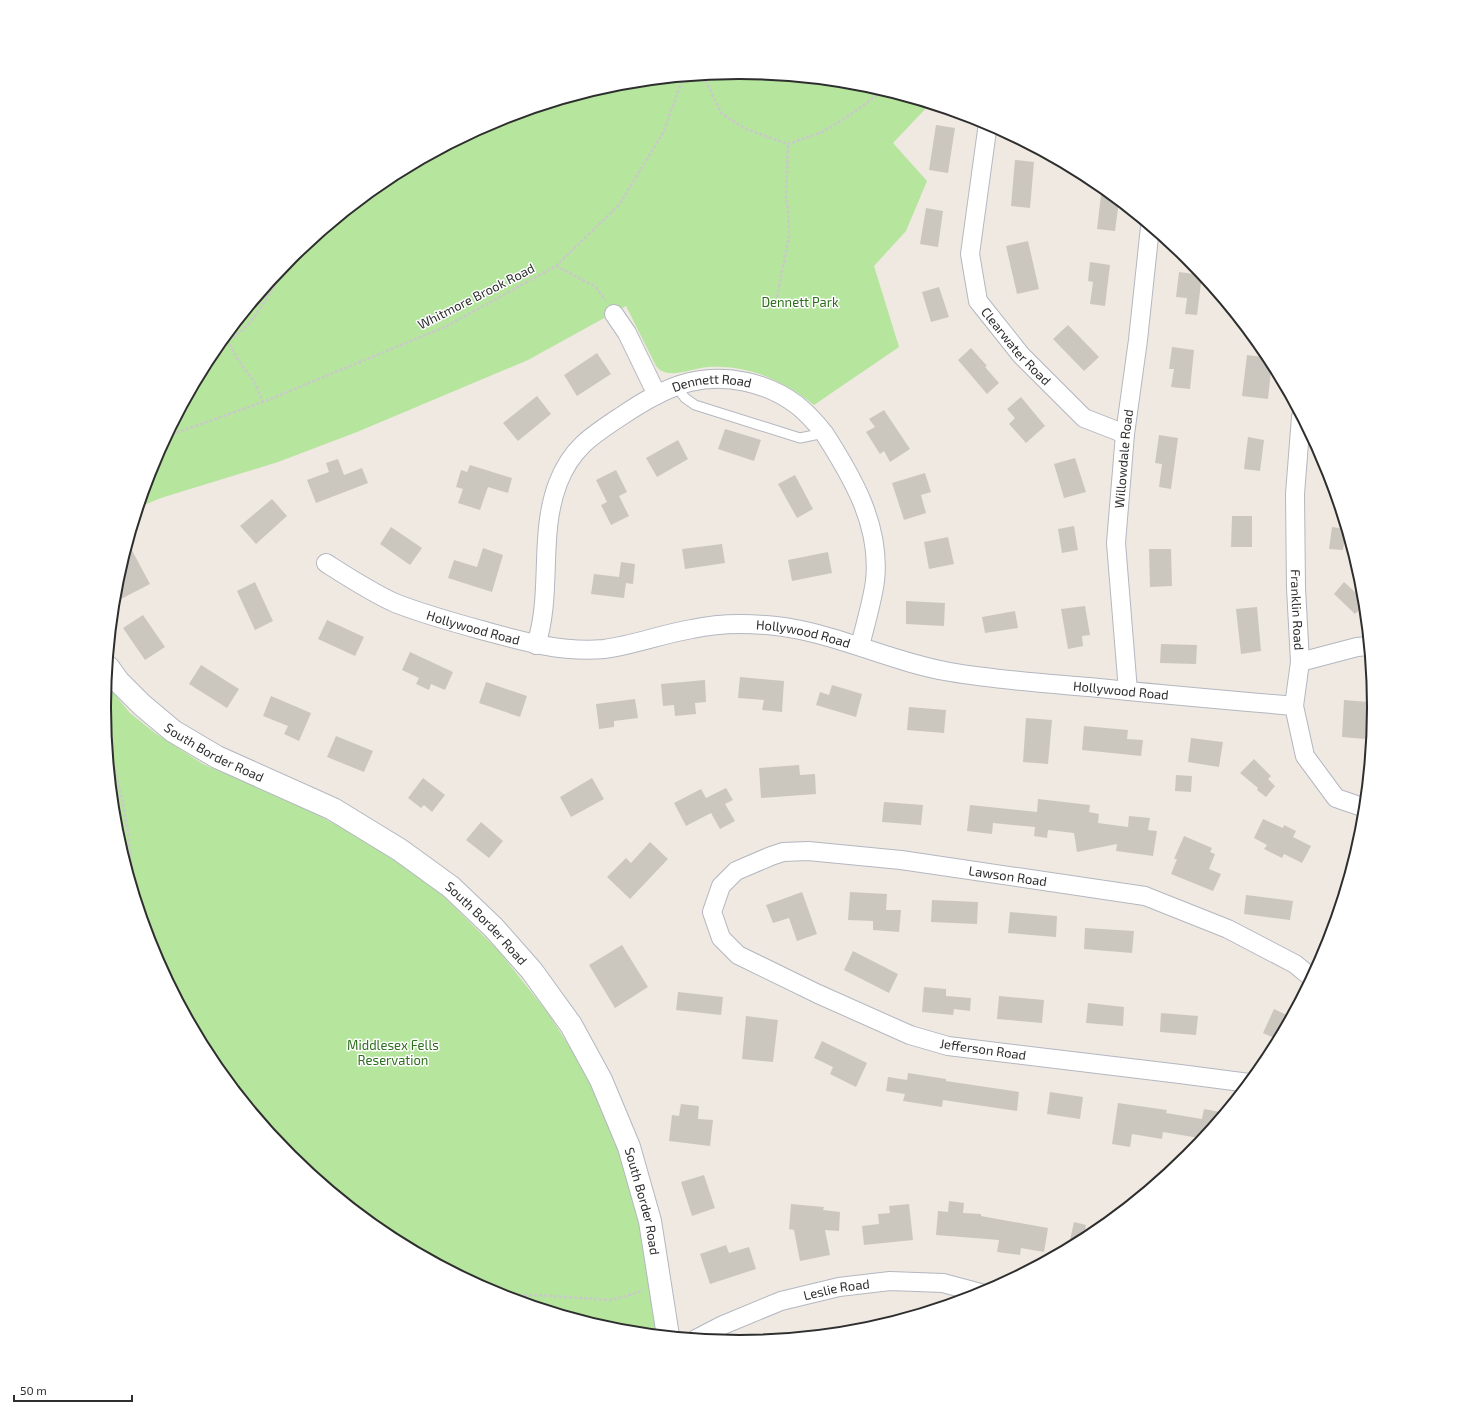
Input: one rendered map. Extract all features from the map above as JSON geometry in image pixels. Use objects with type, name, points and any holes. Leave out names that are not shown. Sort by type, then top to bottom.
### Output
[{"type":"main road","name":"South Border Road","points":[[112,672],[142,706],[173,731],[217,757],[333,809],[400,850],[451,887],[493,927],[532,971],[571,1025],[601,1080],[629,1147],[650,1221],[667,1332]]},
{"type":"street","name":"Clearwater Road","points":[[987,130],[970,254],[978,301],[1021,355],[1084,418],[1125,434]]},
{"type":"street","name":"Willowdale Road","points":[[1128,691],[1116,543],[1125,434],[1138,340],[1149,231]]},
{"type":"street","points":[[614,314],[627,333],[657,395]]},
{"type":"street","name":"Dennett Road","points":[[536,644],[542,624],[547,532],[553,500],[562,473],[572,456],[584,442],[613,421],[657,395],[676,386],[691,382],[714,379],[742,381],[757,385],[797,405],[824,433],[863,501],[873,534],[876,556],[875,580],[860,646]]},
{"type":"street","name":"Franklin Road","points":[[1300,425],[1295,494],[1296,588],[1300,662],[1294,706],[1305,756],[1336,798],[1360,806]]},
{"type":"street","name":"Hollywood Road","points":[[326,563],[371,591],[395,603],[461,625],[562,649],[595,649],[641,642],[692,628],[745,624],[778,626],[860,646],[892,658],[948,672],[1024,681],[1294,706]]},
{"type":"street","points":[[1300,662],[1357,647],[1365,646]]},
{"type":"street","name":"Lawson Road","points":[[712,912],[721,886],[736,871],[783,852],[808,851],[901,860],[1145,896],[1228,929],[1295,964],[1308,975]]},
{"type":"street","name":"Jefferson Road","points":[[712,912],[720,938],[738,955],[910,1036],[948,1046],[1244,1082]]},
{"type":"street","name":"Leslie Road","points":[[703,1335],[723,1325],[781,1301],[839,1287],[890,1281],[943,1283],[973,1291]]},
{"type":"lane","points":[[676,386],[685,398],[695,404],[800,438],[824,433]]},
{"type":"path","points":[[705,80],[722,114],[746,129],[788,144],[822,132],[850,115],[878,95]]},
{"type":"path","name":"Whitmore Brook Road","points":[[174,434],[263,402],[447,326],[556,266],[619,205],[663,133],[682,82]]},
{"type":"path","points":[[777,297],[788,236],[788,210],[786,197],[788,144]]},
{"type":"path","points":[[556,266],[596,287],[614,314]]},
{"type":"path","points":[[232,338],[237,336],[255,316],[276,283]]},
{"type":"path","points":[[227,344],[254,381],[263,402]]},
{"type":"path","points":[[113,763],[129,836],[131,865]]},
{"type":"path","points":[[519,1296],[535,1295],[611,1300],[633,1294],[660,1282]]},
{"type":"green space","name":"Dennett Park","points":[[698,80],[781,80],[822,84],[862,91],[927,107],[893,143],[927,181],[906,231],[874,266],[899,347],[814,405],[778,381],[751,372],[723,367],[708,367],[673,373],[667,373],[661,370],[656,366],[626,306],[528,360],[357,432],[278,462],[161,498],[144,505],[159,467],[195,393],[217,358],[267,293],[295,263],[325,235],[357,209],[390,185],[425,163],[462,144],[537,112],[577,100],[657,84]]},
{"type":"green space","name":"Middlesex Fells Reservation","points":[[111,691],[130,713],[155,733],[203,764],[308,810],[354,834],[408,868],[442,895],[497,949],[548,1013],[573,1052],[595,1092],[623,1154],[638,1213],[656,1331],[577,1315],[537,1303],[462,1271],[425,1252],[390,1230],[325,1180],[295,1152],[267,1122],[217,1057],[195,1022],[159,948],[144,910],[132,870],[123,830],[116,790],[112,749]]},
{"type":"building","points":[[936,125],[955,128],[948,173],[929,170]]},
{"type":"building","points":[[1015,160],[1034,162],[1030,208],[1011,206]]},
{"type":"building","points":[[1101,195],[1118,206],[1115,231],[1097,229]]},
{"type":"building","points":[[926,208],[943,211],[938,247],[920,244]]},
{"type":"building","points":[[1028,241],[1039,289],[1017,294],[1006,246]]},
{"type":"building","points":[[1090,262],[1110,265],[1105,306],[1090,304],[1093,282],[1088,281]]},
{"type":"building","points":[[1179,272],[1194,274],[1201,281],[1197,315],[1185,314],[1187,298],[1176,297]]},
{"type":"building","points":[[939,287],[949,317],[931,322],[922,292]]},
{"type":"building","points":[[1068,325],[1099,357],[1084,371],[1053,339]]},
{"type":"building","points":[[1172,347],[1194,350],[1190,389],[1171,387],[1174,369],[1169,369]]},
{"type":"building","points":[[971,348],[987,366],[985,367],[999,383],[987,394],[958,360]]},
{"type":"building","points":[[597,353],[611,374],[577,396],[564,375]]},
{"type":"building","points":[[1247,355],[1261,357],[1271,372],[1268,399],[1242,396]]},
{"type":"building","points":[[537,396],[551,414],[518,441],[503,423]]},
{"type":"building","points":[[1021,397],[1045,426],[1026,443],[1009,424],[1015,418],[1007,409]]},
{"type":"building","points":[[884,410],[910,449],[890,462],[884,451],[880,454],[866,432],[875,427],[869,419]]},
{"type":"building","points":[[725,429],[761,440],[754,461],[718,449]]},
{"type":"building","points":[[1159,435],[1178,438],[1171,489],[1159,487],[1162,464],[1155,463]]},
{"type":"building","points":[[1248,437],[1264,440],[1260,471],[1244,469]]},
{"type":"building","points":[[678,440],[688,459],[657,477],[646,458]]},
{"type":"building","points":[[1075,458],[1086,492],[1064,498],[1054,464]]},
{"type":"building","points":[[338,459],[344,475],[362,468],[368,483],[316,503],[307,480],[329,472],[326,463]]},
{"type":"building","points":[[470,465],[512,478],[508,493],[488,487],[480,510],[458,503],[463,489],[456,487],[461,470],[467,472]]},
{"type":"building","points":[[616,470],[627,492],[619,496],[629,516],[611,525],[601,505],[607,502],[596,480]]},
{"type":"building","points":[[925,473],[931,492],[921,495],[926,513],[904,520],[892,483]]},
{"type":"building","points":[[795,475],[813,509],[797,518],[778,484]]},
{"type":"building","points":[[272,499],[287,516],[256,544],[240,526]]},
{"type":"building","points":[[1232,516],[1252,516],[1252,547],[1231,547]]},
{"type":"building","points":[[1074,526],[1078,550],[1062,553],[1058,529]]},
{"type":"building","points":[[391,527],[422,548],[410,565],[380,544]]},
{"type":"building","points":[[1332,527],[1342,528],[1345,538],[1343,550],[1329,549]]},
{"type":"building","points":[[948,537],[954,564],[929,569],[924,542]]},
{"type":"building","points":[[722,544],[725,563],[685,569],[682,549]]},
{"type":"building","points":[[483,548],[503,555],[492,592],[448,578],[454,560],[477,567]]},
{"type":"building","points":[[131,549],[150,584],[121,599]]},
{"type":"building","points":[[1149,549],[1171,549],[1172,586],[1150,587]]},
{"type":"building","points":[[828,552],[832,573],[792,581],[788,560]]},
{"type":"building","points":[[621,562],[635,564],[633,584],[626,583],[624,598],[591,594],[594,574],[619,577]]},
{"type":"building","points":[[255,582],[273,621],[255,630],[237,591]]},
{"type":"building","points":[[1344,582],[1358,594],[1360,609],[1355,614],[1334,594]]},
{"type":"building","points":[[906,601],[945,603],[944,626],[906,624]]},
{"type":"building","points":[[1085,606],[1090,635],[1082,636],[1083,646],[1068,649],[1061,609]]},
{"type":"building","points":[[1257,607],[1261,651],[1241,654],[1236,609]]},
{"type":"building","points":[[1015,611],[1018,628],[985,633],[982,617]]},
{"type":"building","points":[[143,615],[165,647],[145,660],[123,628]]},
{"type":"building","points":[[327,620],[364,637],[355,656],[318,639]]},
{"type":"building","points":[[1161,644],[1197,645],[1196,664],[1160,663]]},
{"type":"building","points":[[410,652],[453,672],[445,690],[431,684],[429,690],[416,684],[419,678],[402,670]]},
{"type":"building","points":[[201,665],[239,689],[227,708],[189,684]]},
{"type":"building","points":[[740,677],[784,681],[782,712],[762,710],[764,700],[738,698]]},
{"type":"building","points":[[705,680],[706,702],[695,703],[696,714],[675,716],[674,705],[663,706],[661,684]]},
{"type":"building","points":[[486,682],[527,696],[520,717],[479,703]]},
{"type":"building","points":[[832,685],[862,694],[856,717],[816,705],[820,692],[829,695]]},
{"type":"building","points":[[271,696],[311,713],[299,741],[284,734],[288,726],[263,716]]},
{"type":"building","points":[[635,699],[638,718],[614,721],[614,727],[599,729],[596,704]]},
{"type":"building","points":[[1344,700],[1368,702],[1366,739],[1342,737]]},
{"type":"building","points":[[909,707],[946,710],[944,733],[907,730]]},
{"type":"building","points":[[1026,718],[1052,720],[1048,764],[1023,762]]},
{"type":"building","points":[[1084,726],[1128,730],[1127,739],[1143,740],[1141,756],[1082,750]]},
{"type":"building","points":[[336,736],[373,751],[364,772],[327,757]]},
{"type":"building","points":[[1191,738],[1223,742],[1219,767],[1188,762]]},
{"type":"building","points":[[1254,759],[1271,776],[1268,779],[1275,786],[1266,797],[1240,773]]},
{"type":"building","points":[[799,765],[800,775],[815,774],[816,794],[761,798],[759,768]]},
{"type":"building","points":[[1176,775],[1192,776],[1191,792],[1175,791]]},
{"type":"building","points":[[423,778],[445,795],[432,812],[424,805],[421,808],[408,798]]},
{"type":"building","points":[[592,778],[604,799],[571,817],[560,797]]},
{"type":"building","points":[[726,788],[733,800],[725,804],[735,821],[720,829],[711,813],[686,826],[674,803],[701,789],[706,798]]},
{"type":"building","points":[[1038,799],[1090,805],[1089,812],[1099,814],[1098,823],[1128,827],[1129,816],[1150,818],[1148,830],[1157,831],[1153,856],[1116,851],[1117,844],[1077,852],[1074,833],[1048,830],[1047,838],[1034,836],[1035,827],[993,823],[992,834],[967,831],[970,805],[1037,812]]},
{"type":"building","points":[[884,802],[923,805],[921,825],[882,822]]},
{"type":"building","points":[[1263,819],[1283,828],[1284,825],[1296,831],[1293,837],[1311,846],[1302,863],[1284,854],[1282,858],[1264,849],[1267,845],[1254,838]]},
{"type":"building","points":[[481,822],[503,841],[489,858],[466,840]]},
{"type":"building","points":[[1184,836],[1212,848],[1210,852],[1215,854],[1209,869],[1221,874],[1213,891],[1171,874],[1177,859],[1174,859]]},
{"type":"building","points":[[650,842],[668,859],[630,899],[607,877],[626,858],[631,863]]},
{"type":"building","points":[[802,892],[817,934],[797,941],[789,918],[773,923],[766,905]]},
{"type":"building","points":[[850,892],[887,894],[886,910],[901,910],[899,932],[873,930],[873,921],[848,920]]},
{"type":"building","points":[[1246,895],[1293,901],[1290,920],[1244,914]]},
{"type":"building","points":[[932,900],[978,902],[977,924],[931,922]]},
{"type":"building","points":[[1010,912],[1057,916],[1056,937],[1008,933]]},
{"type":"building","points":[[1085,928],[1134,931],[1132,953],[1084,949]]},
{"type":"building","points":[[622,945],[648,987],[615,1008],[589,965]]},
{"type":"building","points":[[853,951],[898,974],[889,993],[844,970]]},
{"type":"building","points":[[924,987],[946,989],[946,996],[971,998],[970,1011],[954,1009],[953,1015],[922,1012]]},
{"type":"building","points":[[678,992],[723,997],[721,1015],[676,1010]]},
{"type":"building","points":[[999,996],[1044,1000],[1042,1023],[997,1019]]},
{"type":"building","points":[[1088,1003],[1124,1007],[1123,1026],[1086,1023]]},
{"type":"building","points":[[1274,1009],[1287,1015],[1274,1038],[1263,1033]]},
{"type":"building","points":[[1161,1013],[1198,1016],[1196,1035],[1160,1032]]},
{"type":"building","points":[[746,1016],[778,1020],[773,1062],[742,1059]]},
{"type":"building","points":[[822,1041],[867,1063],[856,1087],[830,1074],[833,1067],[814,1058]]},
{"type":"building","points":[[908,1073],[946,1079],[946,1081],[1019,1092],[1017,1111],[943,1100],[942,1107],[903,1101],[905,1094],[886,1091],[888,1077],[907,1080]]},
{"type":"building","points":[[1050,1092],[1083,1097],[1080,1119],[1047,1114]]},
{"type":"building","points":[[1118,1103],[1167,1110],[1166,1113],[1202,1119],[1204,1109],[1220,1112],[1197,1138],[1163,1132],[1162,1139],[1132,1134],[1130,1147],[1112,1144]]},
{"type":"building","points":[[681,1104],[699,1106],[698,1119],[713,1120],[710,1146],[669,1141],[672,1115],[679,1116]]},
{"type":"building","points":[[704,1175],[715,1208],[692,1216],[681,1182]]},
{"type":"building","points":[[949,1201],[964,1203],[963,1213],[981,1214],[981,1216],[1048,1228],[1044,1252],[1021,1248],[1020,1255],[997,1252],[999,1240],[936,1235],[938,1211],[948,1212]]},
{"type":"building","points":[[791,1204],[824,1207],[823,1210],[840,1212],[839,1231],[825,1230],[830,1255],[800,1261],[794,1230],[789,1229]]},
{"type":"building","points":[[909,1204],[913,1240],[864,1245],[862,1226],[879,1224],[878,1214],[890,1213],[889,1206]]},
{"type":"building","points":[[1074,1222],[1086,1225],[1085,1233],[1069,1242]]},
{"type":"building","points":[[726,1245],[729,1253],[749,1247],[756,1269],[710,1284],[700,1254]]}]
